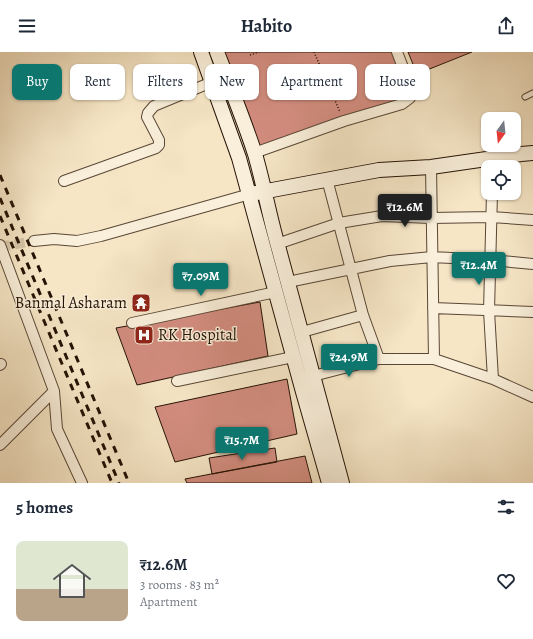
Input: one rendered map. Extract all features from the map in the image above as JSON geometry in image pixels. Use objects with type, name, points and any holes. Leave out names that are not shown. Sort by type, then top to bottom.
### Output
[{"type":"main road","points":[[201,52],[205,64]]},
{"type":"main road","points":[[217,52],[254,153],[265,191],[277,244],[342,483]]},
{"type":"main road","points":[[219,100],[240,158],[293,357],[329,483]]},
{"type":"main road","points":[[504,160],[532,152]]},
{"type":"main road","points":[[250,194],[379,170],[481,164]]},
{"type":"street","points":[[254,153],[344,121],[402,104],[410,98],[411,88],[397,52]]},
{"type":"street","points":[[64,181],[156,148],[159,145],[159,140],[147,117],[150,109],[205,85]]},
{"type":"street","points":[[431,167],[434,359]]},
{"type":"street","points":[[327,179],[363,315],[379,359]]},
{"type":"street","points":[[34,241],[54,239],[77,241],[101,236],[250,194]]},
{"type":"street","points":[[492,200],[491,260],[488,311],[493,380]]},
{"type":"street","points":[[277,244],[339,223],[382,216],[533,220]]},
{"type":"street","points":[[0,245],[54,390],[57,429],[82,483]]},
{"type":"street","points":[[288,282],[390,261],[432,257],[533,264]]},
{"type":"street","points":[[132,323],[276,292]]},
{"type":"street","points":[[433,308],[533,312]]},
{"type":"street","points":[[302,332],[363,315]]},
{"type":"street","points":[[177,381],[293,357]]},
{"type":"street","points":[[313,376],[379,359],[434,359],[493,380],[533,398]]},
{"type":"street","points":[[2,440],[54,390]]},
{"type":"lane","points":[[525,97],[533,93]]},
{"type":"path","points":[[250,55],[259,52]]},
{"type":"path","points":[[314,52],[344,121]]},
{"type":"building","points":[[216,52],[394,52],[398,64],[365,64],[365,100],[404,100],[254,153],[234,100],[259,100],[259,64],[221,64]]},
{"type":"building","points":[[408,52],[472,52],[430,69],[430,64],[413,64]]},
{"type":"building","points":[[260,302],[268,356],[137,385],[116,328]]},
{"type":"building","points":[[287,379],[297,434],[175,462],[155,407]]},
{"type":"building","points":[[275,448],[277,462],[212,474],[209,458]]},
{"type":"building","points":[[305,456],[312,483],[187,483],[185,479]]},
{"type":"tunnel","points":[[0,247],[34,241]]},
{"type":"railway","points":[[0,175],[129,483]]},
{"type":"railway","points":[[0,198],[119,483]]},
{"type":"railway","points":[[0,216],[112,483]]},
{"type":"place","name":"Banmal Asharam","points":[[141,303]]},
{"type":"place","name":"RK Hospital","points":[[144,335]]}]
